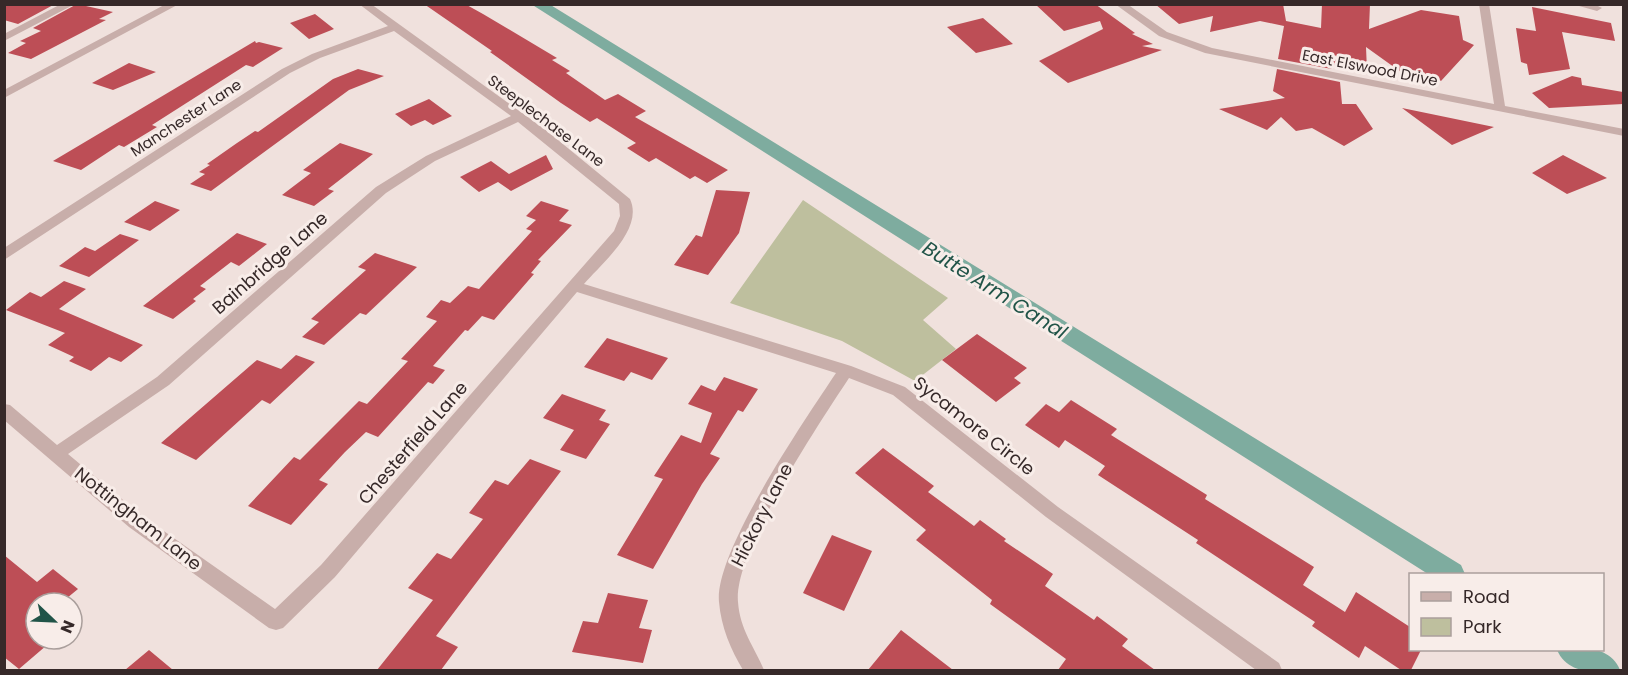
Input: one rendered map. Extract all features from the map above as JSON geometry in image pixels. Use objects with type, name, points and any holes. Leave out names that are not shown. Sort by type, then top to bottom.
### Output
[{"type":"street","points":[[4,38],[70,4]]},
{"type":"street","points":[[4,95],[174,4]]},
{"type":"street","name":"Steeplechase Lane","points":[[364,4],[519,117],[625,202],[627,216],[620,233],[574,286]]},
{"type":"street","name":"East Elswood Drive","points":[[1120,4],[1163,34],[1209,51],[1623,133]]},
{"type":"street","points":[[1484,4],[1500,108]]},
{"type":"street","points":[[1578,4],[1597,8]]},
{"type":"street","name":"Manchester Lane","points":[[4,255],[286,71],[316,56],[395,27]]},
{"type":"street","name":"Bainbridge Lane","points":[[56,454],[162,381],[381,190],[436,154],[519,117]]},
{"type":"street","name":"Sycamore Circle","points":[[574,286],[699,322],[846,370],[899,391],[1052,512],[1272,670]]},
{"type":"street","name":"Chesterfield Lane","points":[[276,621],[328,571],[574,286]]},
{"type":"street","name":"Hickory Lane","points":[[754,670],[738,643],[728,601],[733,566],[753,524],[811,423],[846,370]]},
{"type":"street","name":"Nottingham Lane","points":[[4,410],[135,521],[276,621]]},
{"type":"green space","points":[[803,200],[948,298],[923,320],[956,349],[915,381],[842,341],[730,303]]},
{"type":"building","points":[[4,4],[55,4],[18,24],[4,20]]},
{"type":"building","points":[[77,4],[113,12],[99,19],[106,20],[31,59],[8,53],[26,43],[20,41],[41,31],[33,28]]},
{"type":"building","points":[[424,4],[465,4],[557,58],[552,60],[570,71],[566,73],[605,100],[618,94],[646,111],[635,117],[728,170],[707,183],[695,176],[690,179],[656,158],[649,162],[627,148],[636,143],[597,118],[590,122],[561,103]]},
{"type":"building","points":[[1035,4],[1095,4],[1135,33],[1132,34],[1153,44],[1142,46],[1162,50],[1068,83],[1039,61],[1103,29],[1100,21],[1064,31]]},
{"type":"building","points":[[1155,4],[1283,4],[1286,21],[1321,28],[1322,4],[1370,4],[1369,29],[1421,10],[1459,16],[1463,40],[1474,45],[1441,81],[1437,78],[1419,81],[1412,80],[1366,47],[1367,71],[1328,64],[1332,69],[1278,59],[1284,26],[1260,21],[1210,32],[1213,16],[1179,24]]},
{"type":"building","points":[[1532,7],[1611,23],[1615,41],[1562,32],[1570,69],[1529,75],[1527,64],[1521,62],[1516,28],[1536,31]]},
{"type":"building","points":[[315,14],[334,29],[309,39],[290,23]]},
{"type":"building","points":[[983,18],[1013,44],[976,53],[947,27]]},
{"type":"building","points":[[255,41],[283,48],[253,67],[246,65],[152,125],[157,127],[124,147],[119,145],[81,170],[53,161]]},
{"type":"building","points":[[129,63],[156,72],[113,90],[92,83]]},
{"type":"building","points":[[358,69],[384,76],[349,90],[211,191],[190,184],[205,174],[199,172],[210,165],[207,164],[237,143],[255,131],[258,132],[333,79]]},
{"type":"building","points":[[1277,69],[1340,82],[1342,104],[1356,104],[1373,129],[1344,146],[1312,128],[1296,131],[1281,117],[1267,130],[1219,109],[1285,98],[1273,91]]},
{"type":"building","points":[[1572,76],[1581,78],[1582,85],[1623,92],[1623,104],[1549,108],[1532,93]]},
{"type":"building","points":[[429,99],[452,116],[433,125],[425,120],[411,126],[395,114]]},
{"type":"building","points":[[1402,108],[1494,127],[1452,145]]},
{"type":"building","points":[[340,143],[373,154],[328,189],[334,191],[314,206],[282,195],[311,173],[303,170]]},
{"type":"building","points":[[546,155],[553,169],[511,191],[498,182],[479,192],[460,177],[491,161],[509,174]]},
{"type":"building","points":[[1563,155],[1607,178],[1567,194],[1532,173]]},
{"type":"building","points":[[716,190],[750,192],[739,233],[708,275],[674,265],[696,235],[702,237]]},
{"type":"building","points":[[155,201],[180,210],[150,231],[124,222]]},
{"type":"building","points":[[541,201],[569,210],[559,221],[572,225],[538,260],[541,261],[531,273],[534,274],[494,320],[482,316],[468,331],[465,330],[433,366],[445,370],[433,384],[428,382],[378,437],[366,432],[345,452],[319,480],[328,484],[291,525],[248,506],[294,457],[300,460],[359,401],[367,404],[408,361],[401,359],[437,321],[426,317],[441,300],[450,303],[468,286],[479,289],[532,231],[526,229],[536,220],[526,216]]},
{"type":"building","points":[[237,233],[267,244],[239,266],[231,262],[200,286],[206,289],[193,299],[196,301],[173,319],[143,306]]},
{"type":"building","points":[[120,234],[139,240],[89,277],[59,266],[85,247],[95,251]]},
{"type":"building","points":[[375,253],[417,267],[366,315],[360,313],[324,345],[302,337],[319,322],[311,319],[366,270],[358,267]]},
{"type":"building","points":[[64,281],[86,289],[59,309],[143,345],[121,362],[109,357],[91,371],[69,361],[74,357],[48,345],[65,333],[6,310],[30,292],[41,297]]},
{"type":"building","points":[[977,334],[1027,368],[1014,378],[1021,383],[996,402],[942,360]]},
{"type":"building","points":[[607,338],[668,358],[652,380],[631,372],[624,381],[584,367]]},
{"type":"building","points":[[296,355],[315,362],[270,404],[262,400],[196,460],[161,443],[257,360],[281,369]]},
{"type":"building","points":[[724,377],[758,389],[743,412],[738,410],[710,454],[720,458],[702,484],[653,569],[617,555],[663,479],[654,476],[681,435],[701,443],[712,413],[688,404],[701,385],[715,391]]},
{"type":"building","points":[[562,394],[606,410],[599,420],[610,424],[586,459],[560,450],[574,430],[543,418]]},
{"type":"building","points":[[1071,400],[1117,429],[1111,435],[1207,495],[1205,499],[1314,567],[1303,585],[1345,612],[1356,592],[1409,626],[1409,651],[1420,651],[1411,670],[1401,670],[1365,646],[1359,658],[1312,626],[1315,622],[1196,543],[1198,540],[1098,475],[1105,466],[1065,440],[1059,448],[1025,425],[1046,404],[1059,412]]},
{"type":"building","points":[[883,448],[934,486],[928,492],[974,526],[980,520],[1006,539],[1004,541],[1053,574],[1045,586],[1094,620],[1097,616],[1128,639],[1122,646],[1155,670],[1058,670],[1066,659],[990,604],[992,600],[916,540],[926,530],[855,473]]},
{"type":"building","points":[[530,459],[561,471],[436,636],[458,647],[441,670],[377,670],[433,600],[408,588],[437,553],[451,559],[483,519],[469,513],[495,480],[508,485]]},
{"type":"building","points":[[832,535],[872,551],[844,611],[803,593]]},
{"type":"building","points":[[4,555],[37,582],[53,569],[78,589],[76,591],[24,591],[24,651],[40,651],[19,669],[4,657]]},
{"type":"building","points":[[608,593],[648,600],[639,628],[652,630],[643,663],[572,652],[583,621],[598,623]]},
{"type":"building","points":[[901,630],[953,670],[868,670]]},
{"type":"building","points":[[149,650],[173,670],[125,670]]},
{"type":"waterway","name":"Butte Arm Canal","points":[[538,4],[1449,573]]},
{"type":"waterway","name":"Butte Arm Canal","points":[[1574,651],[1605,670]]}]
